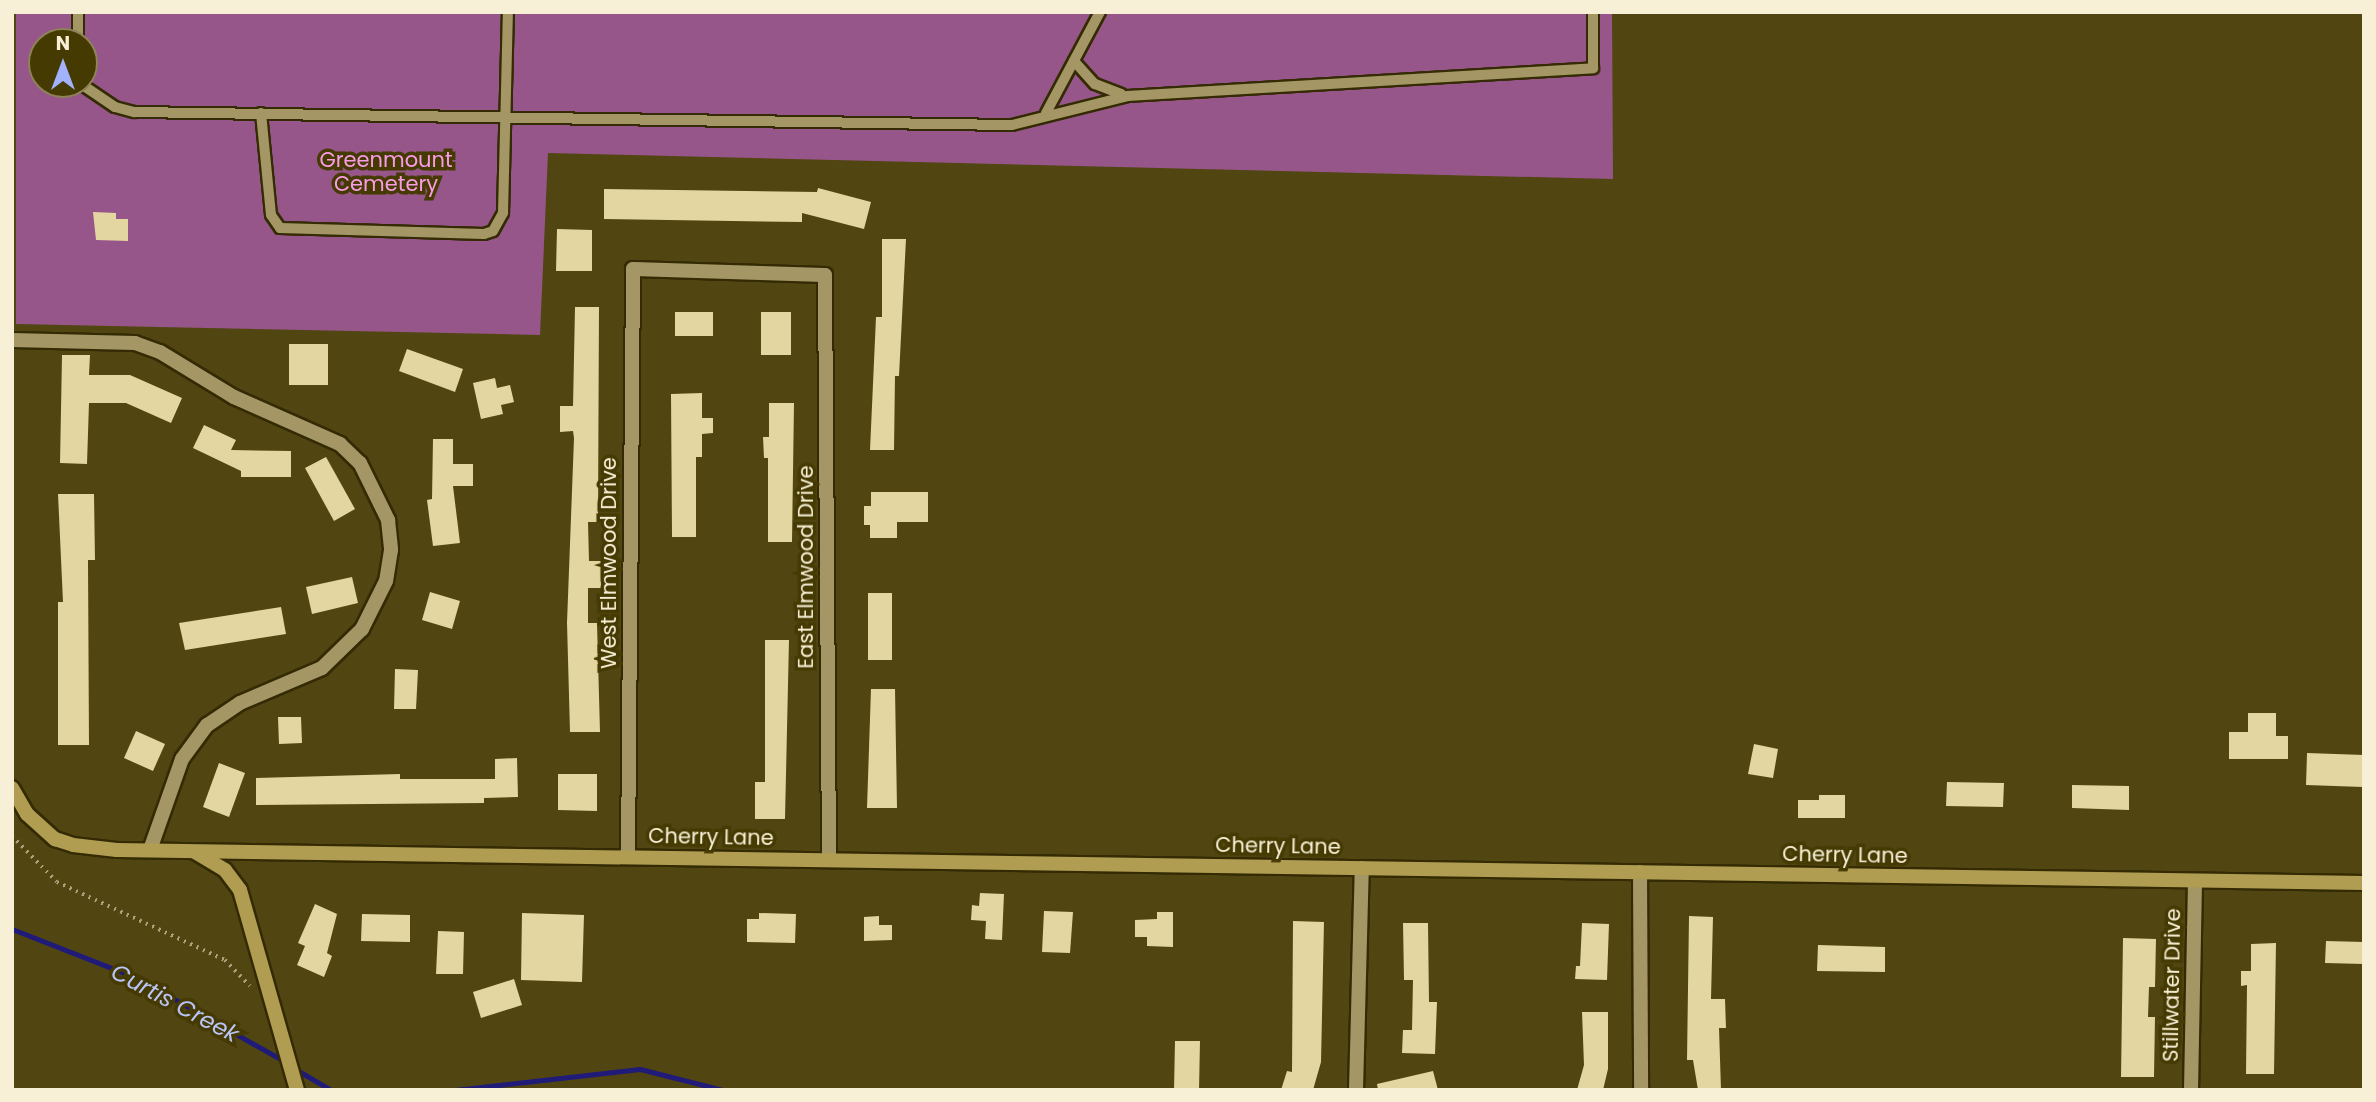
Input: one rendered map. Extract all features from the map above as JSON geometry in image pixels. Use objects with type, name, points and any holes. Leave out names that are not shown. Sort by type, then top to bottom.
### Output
[{"type":"street","name":"East Elmwood Drive","points":[[633,269],[824,275],[829,859]]},
{"type":"street","name":"West Elmwood Drive","points":[[628,857],[633,269]]},
{"type":"street","points":[[12,340],[135,343],[160,352],[234,397],[340,444],[360,463],[388,520],[391,550],[386,581],[362,629],[322,668],[240,703],[207,724],[182,759],[150,849]]},
{"type":"street","name":"Cherry Lane","points":[[12,788],[41,828],[73,845],[150,849],[2364,884]]},
{"type":"street","name":"Cherry Lane","points":[[192,850],[225,870],[246,906],[297,1090]]},
{"type":"street","points":[[1356,1090],[1362,868]]},
{"type":"street","points":[[1640,872],[1641,1090]]},
{"type":"street","name":"Stillwater Drive","points":[[2190,1090],[2194,881]]},
{"type":"lane","points":[[261,113],[271,215],[280,228],[484,234],[493,230],[503,213],[508,115],[508,12]]},
{"type":"lane","points":[[1046,113],[1100,12]]},
{"type":"lane","points":[[98,96],[115,107],[134,112],[508,115],[1012,125],[1046,113],[1128,96],[1593,68],[1593,12]]},
{"type":"lane","points":[[1074,61],[1095,84],[1128,96]]},
{"type":"path","points":[[12,836],[57,881],[225,961],[258,995]]},
{"type":"green space","name":"Greenmount Cemetery","points":[[16,12],[1612,12],[1613,179],[548,153],[540,335],[16,324]]},
{"type":"building","points":[[818,188],[871,202],[864,229],[802,213],[802,222],[604,219],[604,189],[817,192]]},
{"type":"building","points":[[93,212],[116,213],[116,219],[128,219],[128,241],[96,240]]},
{"type":"building","points":[[557,229],[592,230],[592,271],[556,271]]},
{"type":"building","points":[[882,239],[906,239],[899,376],[895,376],[894,450],[870,450],[876,317],[882,317]]},
{"type":"building","points":[[575,307],[599,307],[598,522],[588,522],[589,561],[601,561],[601,588],[588,588],[588,623],[597,623],[600,732],[570,732],[567,623],[574,438],[573,431],[560,432],[560,406],[573,406]]},
{"type":"building","points":[[675,312],[713,312],[713,336],[675,336]]},
{"type":"building","points":[[761,312],[791,312],[791,355],[761,355]]},
{"type":"building","points":[[289,344],[328,344],[328,385],[289,385]]},
{"type":"building","points":[[407,349],[463,369],[455,392],[399,371]]},
{"type":"building","points":[[62,355],[90,355],[89,375],[130,375],[182,398],[171,423],[126,403],[89,403],[87,464],[60,463]]},
{"type":"building","points":[[495,378],[497,388],[510,385],[514,402],[501,405],[503,414],[481,419],[473,383]]},
{"type":"building","points":[[702,393],[702,418],[713,418],[713,433],[702,434],[702,457],[696,457],[696,537],[672,537],[671,394]]},
{"type":"building","points":[[769,403],[794,403],[792,542],[768,542],[768,458],[764,458],[763,437],[769,437]]},
{"type":"building","points":[[204,425],[236,440],[231,450],[291,451],[291,477],[241,477],[241,471],[193,448]]},
{"type":"building","points":[[433,439],[453,439],[453,464],[473,464],[473,486],[453,486],[460,543],[433,546],[427,500],[432,499]]},
{"type":"building","points":[[326,457],[355,509],[334,521],[305,468]]},
{"type":"building","points":[[871,492],[928,492],[928,522],[897,522],[897,538],[870,538],[870,525],[864,525],[864,506],[871,506]]},
{"type":"building","points":[[58,494],[94,494],[95,560],[88,560],[89,745],[58,745],[58,602],[63,602]]},
{"type":"building","points":[[352,577],[358,603],[312,614],[306,587]]},
{"type":"building","points":[[430,592],[460,601],[452,629],[422,620]]},
{"type":"building","points":[[868,593],[892,593],[892,660],[868,660]]},
{"type":"building","points":[[281,607],[286,634],[185,650],[179,623]]},
{"type":"building","points":[[765,640],[789,640],[785,819],[755,819],[755,782],[765,782]]},
{"type":"building","points":[[395,669],[418,670],[416,709],[394,709]]},
{"type":"building","points":[[871,689],[895,689],[897,808],[867,808]]},
{"type":"building","points":[[2248,713],[2276,713],[2276,736],[2288,736],[2288,759],[2229,759],[2229,732],[2248,732]]},
{"type":"building","points":[[278,717],[301,717],[302,743],[279,744]]},
{"type":"building","points":[[136,731],[165,744],[153,771],[124,758]]},
{"type":"building","points":[[1754,744],[1778,749],[1773,778],[1748,774]]},
{"type":"building","points":[[2307,753],[2364,755],[2363,787],[2306,785]]},
{"type":"building","points":[[517,758],[518,797],[484,798],[484,803],[256,805],[256,778],[400,774],[400,779],[495,779],[495,759]]},
{"type":"building","points":[[219,763],[245,773],[229,817],[203,807]]},
{"type":"building","points":[[558,774],[597,774],[597,811],[558,810]]},
{"type":"building","points":[[1947,782],[2004,783],[2003,807],[1946,806]]},
{"type":"building","points":[[2072,785],[2129,786],[2129,810],[2072,808]]},
{"type":"building","points":[[1819,795],[1845,795],[1845,818],[1798,818],[1798,800],[1819,800]]},
{"type":"building","points":[[980,893],[1004,894],[1002,940],[985,939],[986,921],[971,920],[972,905],[979,906]]},
{"type":"building","points":[[315,904],[337,914],[327,953],[332,956],[324,977],[297,965],[305,946],[298,943]]},
{"type":"building","points":[[1044,911],[1073,912],[1070,953],[1042,952]]},
{"type":"building","points":[[1157,912],[1173,912],[1173,947],[1147,946],[1147,937],[1135,937],[1135,920],[1157,919]]},
{"type":"building","points":[[522,913],[584,915],[582,982],[521,980]]},
{"type":"building","points":[[759,913],[796,914],[795,943],[747,942],[747,919],[759,919]]},
{"type":"building","points":[[362,914],[410,915],[410,942],[361,941]]},
{"type":"building","points":[[879,916],[879,925],[892,925],[892,940],[864,941],[864,917]]},
{"type":"building","points":[[1689,916],[1713,917],[1711,999],[1725,999],[1726,1028],[1719,1028],[1721,1090],[1698,1090],[1693,1060],[1687,1060]]},
{"type":"building","points":[[1293,921],[1324,922],[1321,1062],[1313,1090],[1281,1090],[1287,1071],[1292,1072]]},
{"type":"building","points":[[1403,923],[1428,923],[1429,1002],[1437,1002],[1435,1054],[1402,1053],[1403,1030],[1412,1030],[1413,980],[1404,980]]},
{"type":"building","points":[[1582,923],[1609,924],[1607,980],[1575,979],[1576,966],[1580,966]]},
{"type":"building","points":[[438,931],[464,932],[463,974],[436,974]]},
{"type":"building","points":[[2123,938],[2156,939],[2155,987],[2149,987],[2148,1017],[2155,1017],[2154,1077],[2121,1077]]},
{"type":"building","points":[[2326,941],[2364,942],[2364,964],[2325,963]]},
{"type":"building","points":[[2276,943],[2274,1074],[2246,1074],[2247,985],[2241,986],[2241,971],[2251,971],[2251,944]]},
{"type":"building","points":[[1818,945],[1885,947],[1885,972],[1817,971]]},
{"type":"building","points":[[514,979],[522,1005],[481,1018],[473,992]]},
{"type":"building","points":[[1582,1012],[1608,1012],[1608,1069],[1603,1090],[1577,1090],[1584,1065]]},
{"type":"building","points":[[1175,1041],[1200,1041],[1199,1090],[1174,1090]]},
{"type":"building","points":[[1433,1071],[1438,1090],[1378,1090],[1377,1084]]},
{"type":"waterway","name":"Curtis Creek","points":[[12,929],[137,978],[287,1063]]},
{"type":"waterway","name":"Curtis Creek","points":[[295,1069],[331,1090]]},
{"type":"waterway","name":"Curtis Creek","points":[[455,1090],[640,1069],[723,1090]]}]
